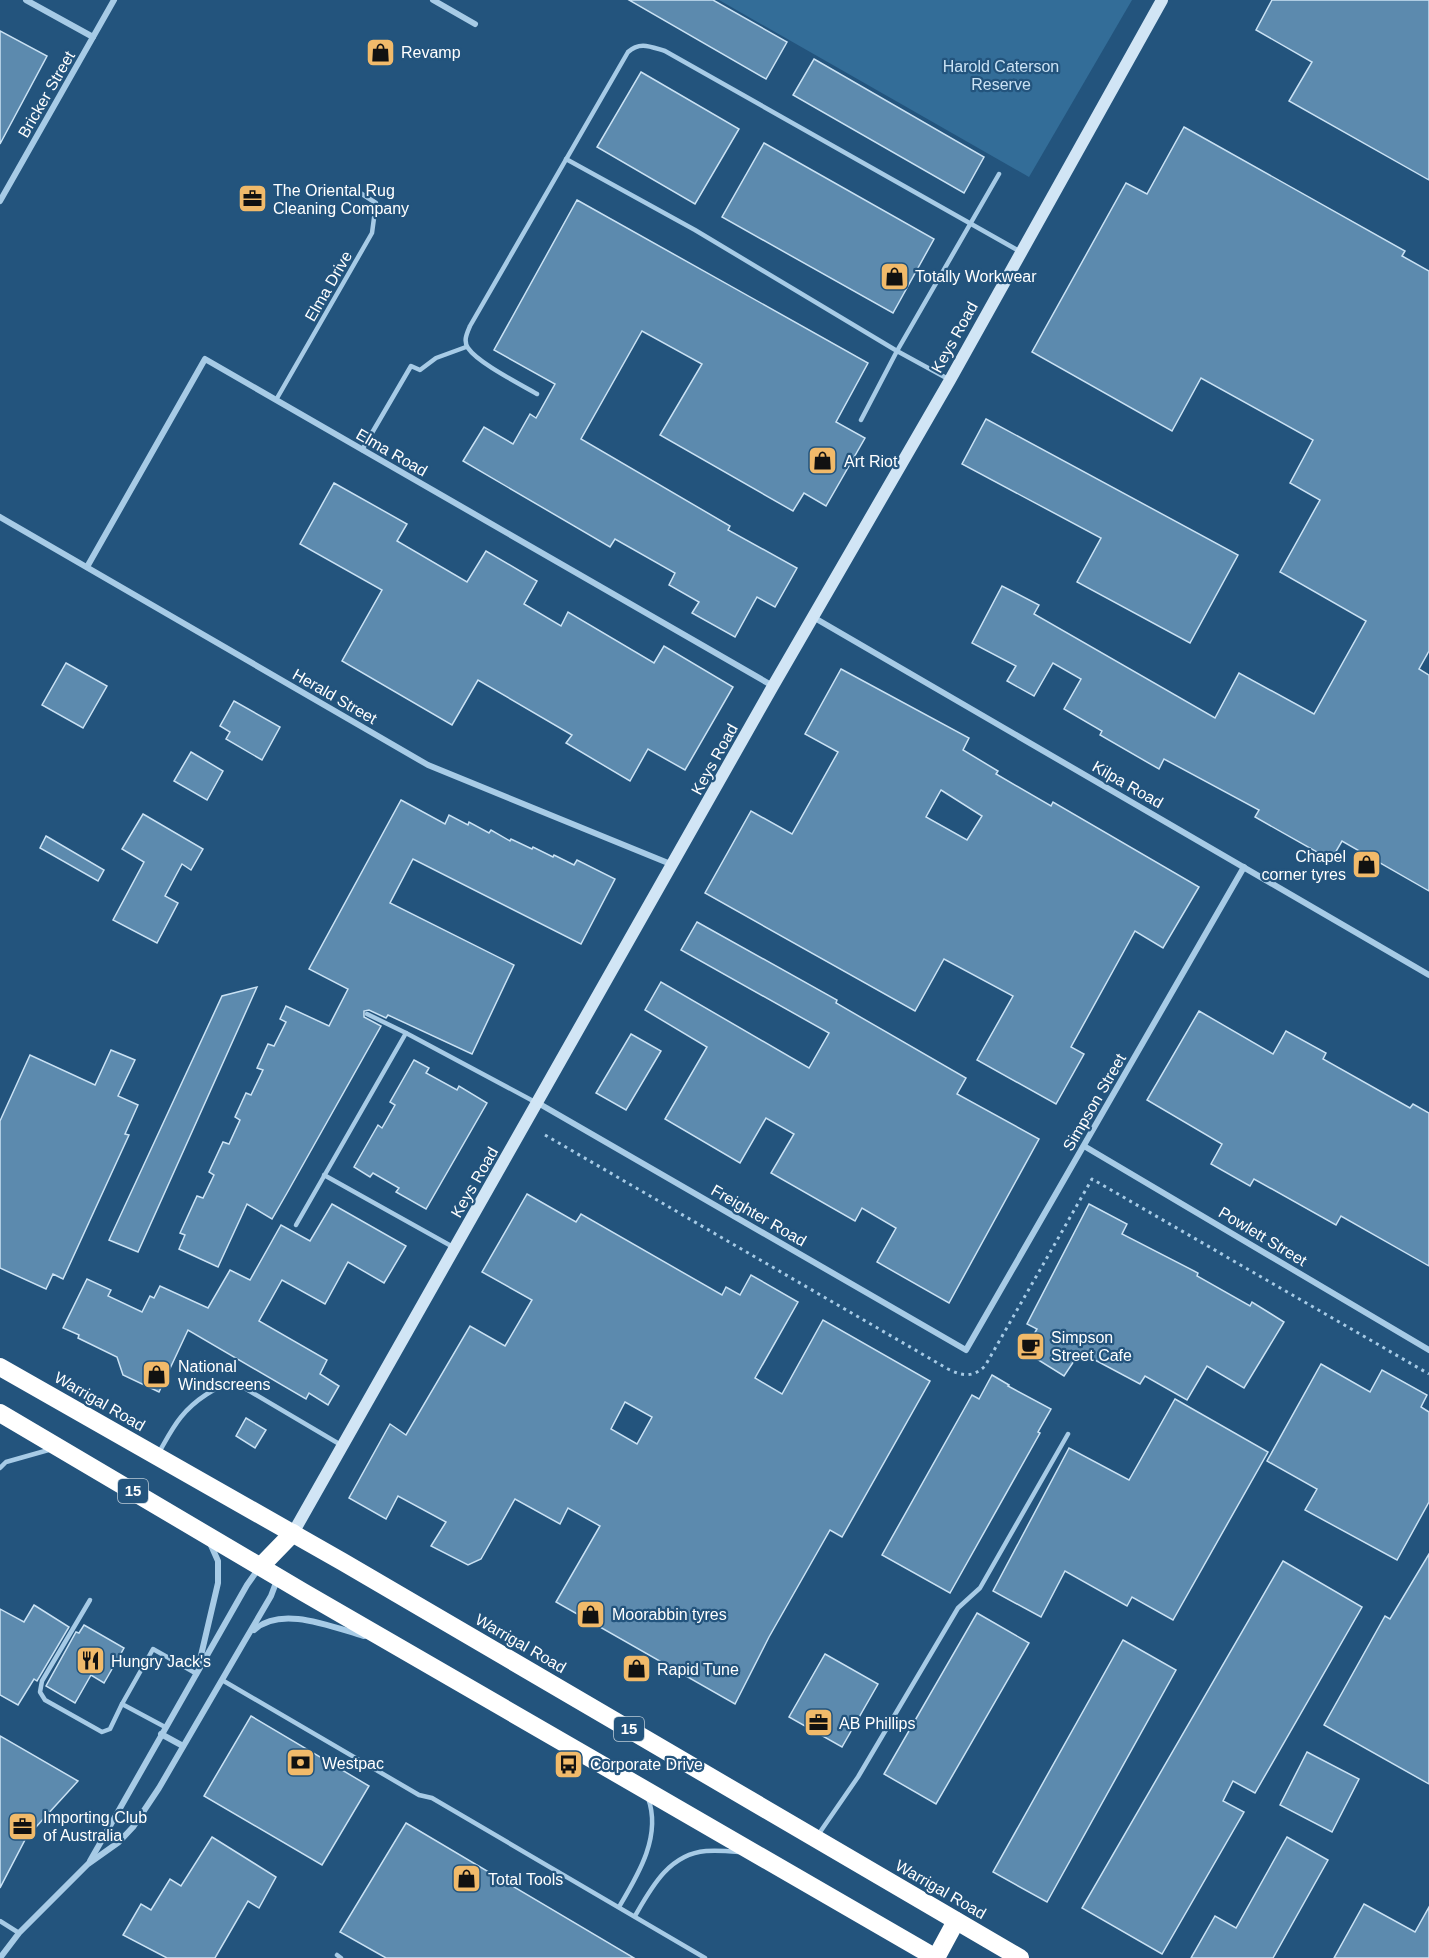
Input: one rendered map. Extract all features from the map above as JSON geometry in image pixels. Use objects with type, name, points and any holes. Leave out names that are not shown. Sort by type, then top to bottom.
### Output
[{"type":"highway","name":"Warrigal Road","points":[[0,1367],[293,1533],[1020,1958]]},
{"type":"highway","name":"15","points":[[0,1413],[278,1577],[936,1958]]},
{"type":"highway","points":[[261,1566],[293,1533]]},
{"type":"highway","points":[[278,1577],[293,1533]]},
{"type":"highway","points":[[936,1958],[956,1921]]},
{"type":"street","points":[[26,0],[93,37]]},
{"type":"street","name":"Bricker Street","points":[[0,201],[114,0]]},
{"type":"street","points":[[434,0],[475,24]]},
{"type":"street","name":"Keys Road","points":[[293,1533],[674,865],[773,686],[950,380],[1162,0]]},
{"type":"street","name":"Elma Road","points":[[87,567],[205,359],[773,686]]},
{"type":"street","name":"Herald Street","points":[[0,517],[428,765],[674,865]]},
{"type":"street","name":"Kilpa Road","points":[[813,617],[1429,975]]},
{"type":"street","name":"Simpson Street","points":[[966,1350],[1244,867]]},
{"type":"street","name":"Freighter Road","points":[[538,1103],[966,1350]]},
{"type":"street","name":"Powlett Street","points":[[1084,1146],[1429,1350]]},
{"type":"street","points":[[196,1674],[219,1576],[217,1557],[206,1534]]},
{"type":"street","points":[[88,1864],[196,1674],[261,1566]]},
{"type":"street","points":[[0,1958],[19,1933],[88,1864],[119,1842],[133,1827],[271,1596],[278,1577]]},
{"type":"street","points":[[244,1642],[263,1623],[284,1618],[309,1621],[394,1643]]},
{"type":"street","points":[[163,1731],[183,1746]]},
{"type":"lane","points":[[537,394],[477,357],[466,347],[465,337],[628,52],[637,46],[644,45],[665,51],[1020,252]]},
{"type":"lane","points":[[566,159],[695,231],[950,380]]},
{"type":"lane","points":[[861,420],[897,351],[999,174]]},
{"type":"lane","name":"Elma Drive","points":[[276,400],[372,233],[376,203],[354,189]]},
{"type":"lane","points":[[362,450],[411,366],[420,370],[436,358],[466,347]]},
{"type":"lane","points":[[368,1014],[538,1103]]},
{"type":"lane","points":[[296,1225],[406,1032]]},
{"type":"lane","points":[[324,1175],[455,1249]]},
{"type":"lane","points":[[156,1456],[181,1416],[198,1401],[226,1384],[236,1383],[343,1446]]},
{"type":"lane","points":[[815,1838],[858,1777],[958,1608],[980,1588],[1068,1434]]},
{"type":"lane","points":[[0,1468],[6,1462],[57,1447]]},
{"type":"lane","points":[[90,1600],[42,1681],[40,1692],[45,1700],[102,1731],[110,1729],[153,1649],[196,1674]]},
{"type":"lane","points":[[222,1680],[419,1795],[432,1798],[705,1958]]},
{"type":"lane","points":[[122,1704],[163,1731]]},
{"type":"lane","points":[[619,1907],[641,1869],[650,1836],[652,1809],[643,1788]]},
{"type":"lane","points":[[635,1916],[658,1878],[685,1857],[705,1851],[754,1853]]},
{"type":"lane","points":[[0,1921],[19,1933]]},
{"type":"path","points":[[545,1135],[961,1374],[974,1374],[985,1366],[1092,1179],[1429,1374]]},
{"type":"green space","name":"Harold Caterson Reserve","points":[[719,0],[1132,0],[1029,177]]},
{"type":"building","points":[[629,0],[713,0],[787,42],[766,79]]},
{"type":"building","points":[[1272,0],[1429,0],[1429,180],[1289,101],[1312,62],[1256,30]]},
{"type":"building","points":[[0,31],[47,56],[0,144]]},
{"type":"building","points":[[814,59],[984,157],[964,193],[793,95]]},
{"type":"building","points":[[641,72],[739,129],[695,204],[597,147]]},
{"type":"building","points":[[1184,127],[1405,251],[1402,256],[1429,271],[1429,651],[1419,669],[1429,675],[1429,891],[1342,841],[1331,860],[1255,817],[1259,810],[1164,759],[1159,769],[1100,735],[1102,731],[1064,709],[1081,679],[1053,663],[1034,696],[1007,681],[1016,666],[972,643],[1002,586],[1039,605],[1034,614],[1215,718],[1239,673],[1314,714],[1366,621],[1280,572],[1320,500],[1290,483],[1313,440],[1201,378],[1172,431],[1032,352],[1126,183],[1147,194]]},
{"type":"building","points":[[764,143],[934,239],[893,313],[722,217]]},
{"type":"building","points":[[577,200],[868,363],[836,422],[865,438],[826,506],[804,493],[793,511],[660,435],[702,364],[642,331],[581,439],[730,526],[728,530],[797,568],[775,607],[757,597],[735,637],[692,613],[699,602],[669,585],[675,573],[615,539],[610,547],[463,461],[484,427],[513,444],[530,414],[536,418],[555,384],[494,350]]},
{"type":"building","points":[[986,419],[1238,555],[1190,643],[1077,582],[1101,538],[962,464]]},
{"type":"building","points":[[334,483],[407,524],[397,541],[467,582],[486,551],[537,581],[524,604],[561,626],[568,612],[654,663],[664,646],[733,687],[685,770],[648,749],[630,781],[566,743],[572,735],[478,680],[452,725],[342,661],[382,590],[300,544]]},
{"type":"building","points":[[66,663],[107,686],[83,728],[42,705]]},
{"type":"building","points":[[841,669],[969,738],[963,750],[998,771],[996,774],[1051,806],[1053,802],[1199,887],[1163,948],[1135,931],[1071,1047],[1084,1054],[1056,1104],[977,1060],[1013,996],[944,959],[915,1011],[705,893],[751,811],[792,834],[838,752],[805,734]],"holes":[[[941,790],[982,816],[967,840],[926,817]]]},
{"type":"building","points":[[234,701],[280,727],[262,760],[226,739],[230,732],[220,726]]},
{"type":"building","points":[[191,752],[223,771],[207,800],[174,781]]},
{"type":"building","points":[[401,800],[445,824],[449,815],[468,825],[469,822],[489,833],[491,830],[510,841],[511,839],[532,849],[533,847],[574,865],[577,860],[615,879],[581,944],[413,859],[390,903],[514,965],[472,1054],[388,1015],[386,1018],[369,1010],[364,1011],[364,1017],[381,1026],[287,1193],[272,1219],[247,1204],[218,1267],[179,1249],[185,1235],[180,1233],[197,1196],[203,1198],[214,1175],[209,1172],[223,1142],[229,1144],[240,1120],[235,1117],[246,1093],[251,1095],[263,1070],[257,1068],[268,1044],[274,1046],[286,1022],[280,1019],[286,1006],[329,1026],[348,989],[309,969]]},
{"type":"building","points":[[143,814],[203,849],[191,870],[182,864],[165,896],[178,903],[157,943],[113,920],[144,862],[122,849]]},
{"type":"building","points":[[46,836],[104,870],[98,881],[40,848]]},
{"type":"building","points":[[697,922],[837,1000],[836,1003],[966,1078],[957,1094],[1039,1139],[949,1303],[877,1262],[896,1228],[862,1208],[855,1221],[771,1173],[794,1134],[766,1118],[740,1163],[665,1119],[707,1047],[645,1010],[661,982],[809,1068],[829,1033],[681,950]]},
{"type":"building","points":[[257,987],[138,1252],[109,1240],[222,996]]},
{"type":"building","points":[[1199,1011],[1273,1054],[1286,1031],[1326,1053],[1323,1059],[1410,1108],[1413,1104],[1429,1113],[1429,1266],[1341,1216],[1336,1225],[1254,1179],[1250,1186],[1211,1164],[1222,1144],[1147,1100]]},
{"type":"building","points":[[631,1034],[661,1051],[626,1110],[596,1093]]},
{"type":"building","points":[[111,1050],[135,1060],[118,1096],[138,1105],[125,1134],[129,1135],[63,1279],[53,1274],[46,1289],[0,1268],[0,1121],[30,1055],[95,1085]]},
{"type":"building","points":[[414,1060],[429,1068],[426,1073],[457,1090],[459,1086],[487,1103],[426,1209],[396,1192],[399,1188],[373,1173],[370,1177],[354,1167],[378,1125],[382,1128],[395,1105],[390,1102]]},
{"type":"building","points":[[527,1194],[576,1222],[581,1214],[722,1295],[726,1287],[740,1295],[751,1275],[798,1302],[755,1378],[782,1394],[823,1320],[930,1381],[842,1537],[830,1530],[769,1637],[735,1704],[556,1602],[600,1526],[568,1508],[560,1524],[515,1499],[481,1559],[468,1565],[431,1546],[446,1522],[398,1496],[386,1519],[349,1498],[390,1424],[406,1435],[470,1326],[505,1346],[532,1300],[482,1272]],"holes":[[[625,1402],[652,1417],[637,1444],[611,1429]]]},
{"type":"building","points":[[332,1204],[406,1246],[384,1283],[348,1262],[325,1304],[282,1280],[259,1321],[327,1360],[320,1374],[339,1386],[328,1405],[309,1393],[306,1399],[188,1330],[159,1392],[123,1375],[117,1357],[63,1328],[87,1279],[111,1290],[108,1296],[142,1312],[150,1296],[154,1298],[160,1286],[208,1308],[230,1270],[250,1280],[281,1225],[310,1241]]},
{"type":"building","points":[[1089,1204],[1127,1224],[1122,1234],[1198,1273],[1197,1276],[1250,1306],[1252,1302],[1284,1322],[1244,1388],[1207,1366],[1187,1400],[1145,1376],[1140,1384],[1080,1352],[1064,1376],[1024,1351],[1037,1329],[1027,1324]]},
{"type":"building","points":[[1321,1364],[1370,1392],[1382,1370],[1427,1395],[1421,1407],[1429,1412],[1429,1502],[1397,1560],[1305,1510],[1317,1489],[1267,1461]]},
{"type":"building","points":[[992,1375],[1051,1409],[1038,1432],[1040,1433],[950,1593],[882,1555],[972,1395],[979,1399]]},
{"type":"building","points":[[1175,1399],[1268,1452],[1173,1620],[1132,1597],[1127,1606],[1065,1571],[1041,1617],[993,1591],[1069,1448],[1129,1480]]},
{"type":"building","points":[[246,1418],[266,1430],[255,1448],[236,1436]]},
{"type":"building","points":[[1429,1554],[1429,1784],[1324,1725],[1385,1616],[1390,1619]]},
{"type":"building","points":[[1283,1561],[1362,1607],[1255,1793],[1233,1781],[1223,1801],[1244,1812],[1162,1954],[1082,1908]]},
{"type":"building","points":[[34,1605],[69,1627],[37,1681],[34,1679],[18,1705],[0,1695],[0,1609],[24,1622]]},
{"type":"building","points":[[977,1613],[1029,1643],[936,1804],[884,1774]]},
{"type":"building","name":"Hungry Jack's","points":[[84,1625],[124,1648],[104,1683],[91,1675],[75,1703],[46,1686],[76,1632],[79,1633]]},
{"type":"building","points":[[1123,1640],[1176,1670],[1047,1902],[993,1872]]},
{"type":"building","points":[[825,1654],[878,1684],[842,1747],[789,1717]]},
{"type":"building","points":[[251,1716],[369,1786],[322,1865],[204,1796]]},
{"type":"building","points":[[0,1736],[78,1781],[26,1838],[0,1888]]},
{"type":"building","points":[[1307,1752],[1359,1779],[1332,1832],[1280,1805]]},
{"type":"building","points":[[406,1823],[634,1958],[386,1958],[340,1932]]},
{"type":"building","points":[[212,1837],[276,1877],[259,1908],[248,1901],[215,1958],[167,1958],[123,1935],[141,1904],[151,1910],[170,1879],[181,1886]]},
{"type":"building","points":[[1287,1837],[1328,1860],[1273,1958],[1191,1958],[1215,1916],[1236,1928]]},
{"type":"building","points":[[1364,1904],[1415,1932],[1429,1907],[1429,1958],[1334,1958]]},
{"type":"place","name":"Revamp","points":[[380,52]]},
{"type":"place","name":"The Oriental Rug Cleaning Company","points":[[252,199]]},
{"type":"place","name":"Totally Workwear","points":[[894,276]]},
{"type":"place","name":"Art Riot","points":[[823,461]]},
{"type":"place","name":"Chapel corner tyres","points":[[1367,865]]},
{"type":"place","name":"Simpson Street Cafe","points":[[1030,1346]]},
{"type":"place","name":"National Windscreens","points":[[157,1375]]},
{"type":"place","name":"Moorabbin tyres","points":[[591,1614]]},
{"type":"place","name":"Hungry Jack's","points":[[90,1661]]},
{"type":"place","name":"Rapid Tune","points":[[636,1669]]},
{"type":"place","name":"AB Phillips","points":[[818,1723]]},
{"type":"place","name":"Westpac","points":[[301,1763]]},
{"type":"place","name":"Corporate Drive","points":[[569,1764]]},
{"type":"place","name":"Importing Club of Australia","points":[[22,1826]]},
{"type":"place","name":"Total Tools","points":[[467,1879]]}]
